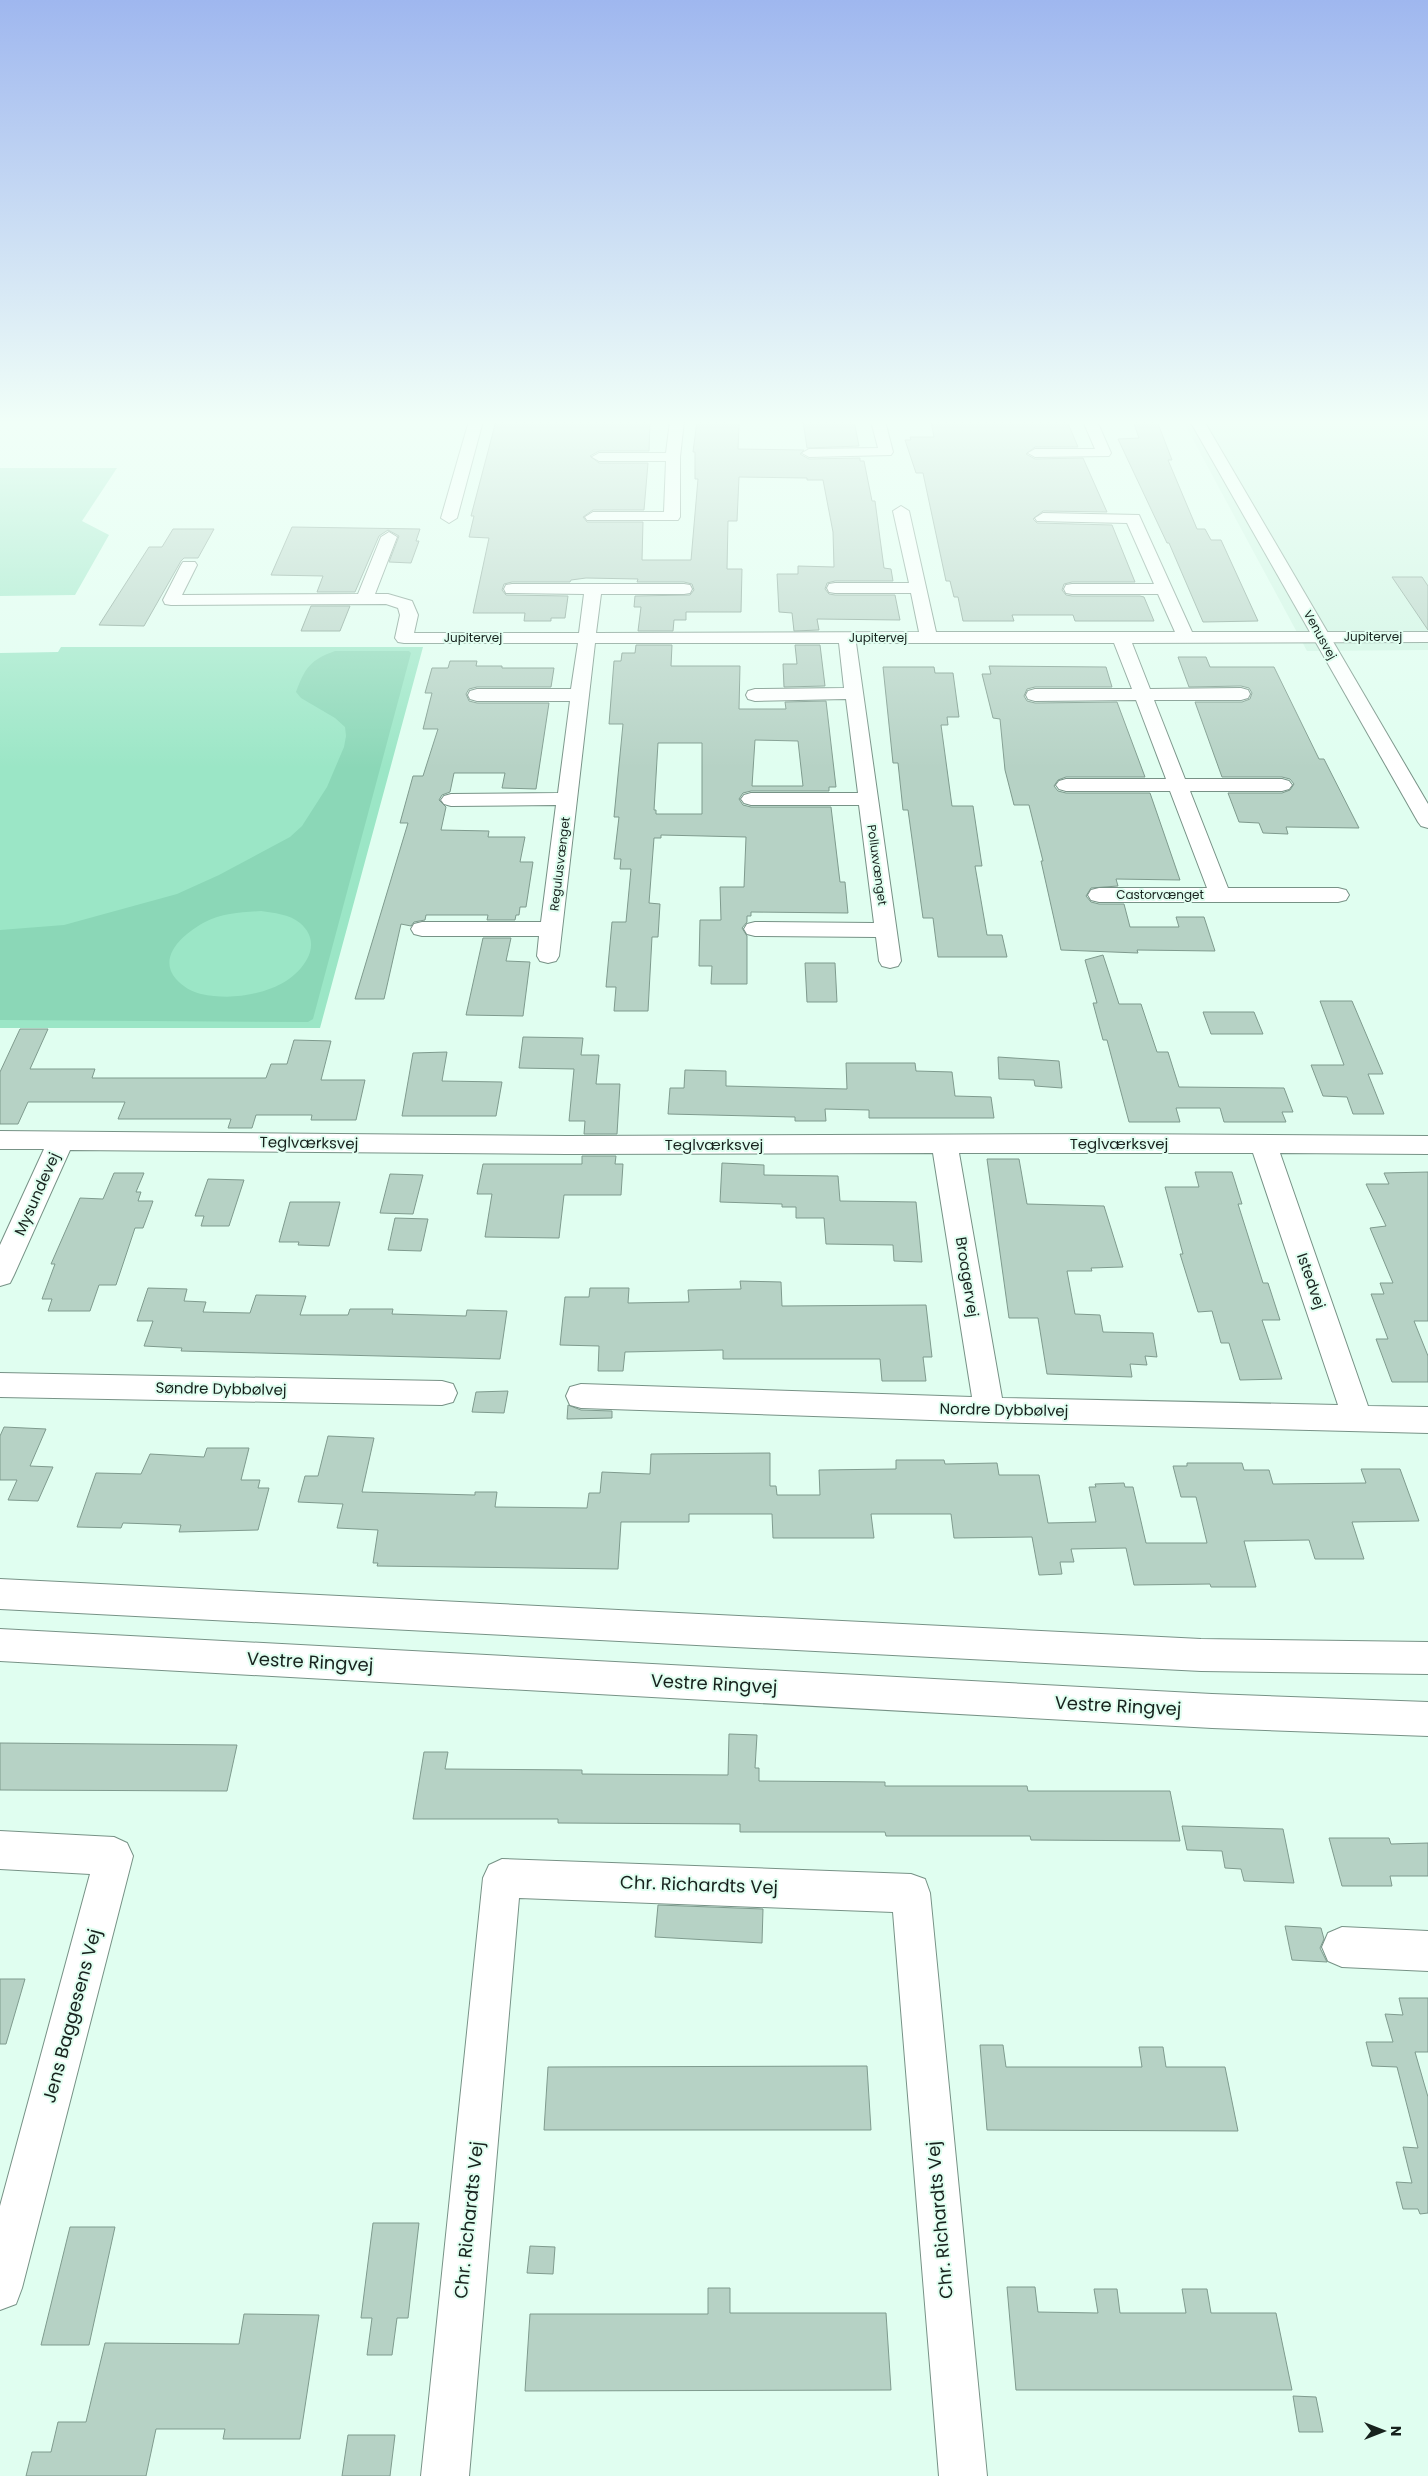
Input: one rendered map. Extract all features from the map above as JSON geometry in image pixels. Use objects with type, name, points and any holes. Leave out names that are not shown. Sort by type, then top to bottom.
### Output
[{"type":"street","points":[[365,598],[389,537]]},
{"type":"street","points":[[907,537],[930,638]]},
{"type":"street","points":[[1141,537],[1186,637]]},
{"type":"street","name":"Venusvej","points":[[1264,537],[1428,822]]},
{"type":"street","name":"Jupitervej","points":[[189,565],[171,600],[388,599],[406,605],[409,615],[404,638],[1428,637]]},
{"type":"street","points":[[835,588],[918,588]]},
{"type":"street","points":[[512,589],[684,589]]},
{"type":"street","name":"Regulusvænget","points":[[548,956],[593,589]]},
{"type":"street","points":[[1072,589],[1165,589]]},
{"type":"street","name":"Castorvænget","points":[[1121,637],[1220,895]]},
{"type":"street","name":"Polluxvænget","points":[[847,638],[890,961]]},
{"type":"street","points":[[755,695],[855,693]]},
{"type":"street","points":[[1035,694],[1241,694]]},
{"type":"street","points":[[477,695],[581,695]]},
{"type":"street","points":[[1066,785],[1282,785]]},
{"type":"street","name":"Regulusvænget","points":[[451,800],[568,799]]},
{"type":"street","points":[[750,799],[869,799]]},
{"type":"street","name":"Castorvænget","points":[[1099,895],[1338,895]]},
{"type":"street","name":"Regulusvænget","points":[[422,929],[552,929]]},
{"type":"street","points":[[755,929],[886,930]]},
{"type":"street","name":"Teglværksvej","points":[[0,1140],[557,1145],[1104,1143],[1264,1146],[1428,1145]]},
{"type":"street","name":"Mysundevej","points":[[0,1275],[61,1141]]},
{"type":"street","name":"Broagervej","points":[[945,1145],[989,1410]]},
{"type":"street","name":"Istedvej","points":[[1264,1146],[1358,1417]]},
{"type":"street","name":"Søndre Dybbølvej","points":[[0,1385],[442,1393]]},
{"type":"street","name":"Nordre Dybbølvej","points":[[581,1396],[989,1410],[1428,1420]]},
{"type":"street","points":[[0,1594],[1201,1655],[1428,1658]]},
{"type":"street","name":"Vestre Ringvej","points":[[0,1645],[1212,1712],[1428,1719]]},
{"type":"street","name":"Jens Baggesens Vej","points":[[0,1850],[114,1856],[0,2288]]},
{"type":"street","name":"Chr. Richardts Vej","points":[[445,2476],[502,1878],[911,1893],[963,2476]]},
{"type":"street","points":[[1342,1947],[1428,1951]]},
{"type":"shaded area","points":[[1245,537],[1428,537],[1428,650],[1307,651]]},
{"type":"green space","points":[[0,537],[108,537],[75,595],[0,596]]},
{"type":"green space","points":[[61,647],[423,647],[320,1028],[0,1028],[0,653],[58,652]]},
{"type":"green space","points":[[335,651],[409,651],[411,653],[313,1019],[308,1022],[0,1020],[0,930],[64,925],[177,894],[219,875],[290,837],[302,826],[327,787],[344,747],[346,736],[345,727],[335,718],[301,698],[296,692],[302,677],[310,666],[320,658]],"holes":[[[261,911],[281,914],[291,918],[300,923],[308,932],[311,942],[310,952],[306,961],[291,977],[282,984],[263,991],[228,997],[198,993],[184,986],[176,979],[169,962],[171,953],[182,938],[197,926],[218,917]]]},
{"type":"building","points":[[168,537],[210,537],[198,558],[184,558],[181,561],[144,626],[99,625],[149,547],[162,547]]},
{"type":"building","points":[[288,537],[379,537],[355,592],[317,592],[323,576],[271,575]]},
{"type":"building","points":[[399,537],[417,537],[416,541],[419,541],[411,563],[389,562]]},
{"type":"building","points":[[469,537],[643,537],[642,560],[691,560],[693,537],[728,537],[727,569],[742,569],[741,612],[686,612],[686,620],[674,620],[673,631],[638,631],[641,607],[634,607],[635,596],[690,595],[694,590],[692,584],[684,582],[637,582],[638,579],[586,578],[571,580],[570,582],[512,582],[504,584],[502,590],[506,595],[568,596],[565,618],[551,618],[551,621],[524,621],[525,613],[473,613],[489,538]]},
{"type":"building","points":[[833,537],[880,537],[884,568],[891,569],[893,581],[835,581],[827,583],[825,589],[829,594],[835,595],[895,595],[900,620],[817,619],[819,630],[794,631],[792,613],[779,612],[777,574],[798,574],[798,566],[834,567]]},
{"type":"building","points":[[937,537],[1117,537],[1135,582],[1072,582],[1064,584],[1062,590],[1066,595],[1072,596],[1144,597],[1154,621],[1075,621],[1073,615],[1012,615],[1014,621],[963,621],[958,597],[954,597],[950,581],[946,581]]},
{"type":"building","points":[[1164,537],[1209,537],[1211,540],[1221,540],[1258,621],[1203,622],[1169,543],[1167,543]]},
{"type":"building","points":[[1392,577],[1422,577],[1428,586],[1428,630]]},
{"type":"building","points":[[311,606],[350,606],[340,631],[301,631]]},
{"type":"building","points":[[636,645],[672,645],[671,666],[740,666],[739,709],[786,709],[785,702],[826,701],[836,787],[829,787],[829,791],[751,791],[743,793],[739,799],[743,805],[751,807],[831,807],[840,882],[845,882],[848,913],[751,912],[751,916],[747,916],[747,922],[742,928],[747,936],[747,984],[711,984],[712,966],[699,966],[700,920],[721,920],[720,887],[744,887],[746,837],[661,835],[661,838],[654,838],[649,903],[660,904],[658,937],[652,937],[648,1011],[614,1011],[616,987],[606,987],[612,922],[626,922],[631,869],[620,869],[621,859],[614,859],[619,817],[614,817],[623,724],[609,724],[614,661],[621,661],[622,653],[635,653]],"holes":[[[755,740],[798,741],[803,786],[752,786]],[[658,743],[702,743],[702,814],[656,814],[656,810],[654,810]]]},
{"type":"building","points":[[795,645],[820,645],[825,686],[784,687],[783,664],[797,664]]},
{"type":"building","points":[[1178,657],[1206,657],[1210,667],[1274,667],[1319,759],[1324,759],[1359,828],[1286,827],[1288,834],[1263,833],[1259,823],[1239,822],[1228,793],[1282,793],[1290,790],[1294,784],[1290,779],[1282,777],[1222,777],[1195,702],[1242,702],[1250,699],[1252,693],[1249,688],[1241,686],[1189,687]]},
{"type":"building","points":[[450,661],[477,661],[476,666],[502,666],[502,668],[554,668],[551,687],[477,687],[469,689],[466,694],[469,701],[477,703],[549,703],[536,789],[502,788],[505,773],[454,773],[450,792],[442,795],[439,800],[446,807],[441,830],[489,831],[488,837],[525,837],[520,862],[533,862],[526,907],[520,907],[519,915],[516,915],[515,920],[487,920],[488,915],[426,915],[425,920],[414,922],[411,926],[401,924],[384,999],[355,999],[408,823],[400,823],[413,776],[423,776],[438,729],[423,729],[432,693],[425,693],[432,668],[448,668]]},
{"type":"building","points":[[989,666],[1106,667],[1112,687],[1035,687],[1027,689],[1024,696],[1027,701],[1035,703],[1117,702],[1145,777],[1066,777],[1058,780],[1054,786],[1058,791],[1066,793],[1150,793],[1180,880],[1116,879],[1118,886],[1091,888],[1086,896],[1091,902],[1099,904],[1124,904],[1130,927],[1179,927],[1176,917],[1204,917],[1215,951],[1137,950],[1138,953],[1061,950],[1041,861],[1043,861],[1029,805],[1014,805],[1005,770],[1000,719],[993,718],[982,674],[991,674]]},
{"type":"building","points":[[883,667],[934,667],[935,673],[953,673],[959,717],[947,717],[948,725],[941,725],[952,806],[973,806],[982,866],[975,866],[987,935],[1002,935],[1007,957],[938,957],[933,918],[923,918],[908,810],[903,810],[898,763],[893,763]]},
{"type":"building","points":[[483,938],[511,938],[506,961],[530,962],[523,1016],[466,1015]]},
{"type":"building","points":[[1103,955],[1119,1004],[1141,1004],[1157,1052],[1168,1052],[1179,1087],[1284,1088],[1293,1112],[1282,1112],[1286,1122],[1224,1122],[1220,1108],[1176,1108],[1180,1122],[1129,1122],[1107,1040],[1103,1040],[1093,1003],[1097,1003],[1085,960]]},
{"type":"building","points":[[805,963],[835,963],[837,1002],[807,1002]]},
{"type":"building","points":[[1320,1001],[1352,1001],[1383,1074],[1368,1074],[1384,1114],[1353,1114],[1347,1097],[1323,1096],[1311,1065],[1344,1065]]},
{"type":"building","points":[[1203,1012],[1254,1012],[1263,1034],[1211,1034]]},
{"type":"building","points":[[20,1029],[48,1029],[30,1069],[95,1069],[92,1078],[266,1078],[271,1064],[287,1064],[294,1040],[331,1041],[321,1080],[365,1080],[356,1120],[311,1120],[312,1115],[256,1115],[252,1128],[228,1128],[231,1119],[118,1119],[125,1102],[28,1102],[18,1124],[0,1124],[0,1072]]},
{"type":"building","points":[[523,1037],[583,1038],[581,1055],[599,1055],[596,1084],[620,1084],[617,1134],[584,1134],[585,1121],[569,1121],[574,1069],[519,1068]]},
{"type":"building","points":[[447,1052],[442,1081],[502,1082],[496,1116],[402,1116],[413,1053]]},
{"type":"building","points":[[998,1057],[1059,1061],[1062,1088],[1035,1086],[1034,1080],[999,1079]]},
{"type":"building","points":[[846,1063],[915,1063],[916,1071],[952,1072],[955,1096],[991,1097],[994,1118],[869,1118],[869,1110],[825,1109],[826,1121],[795,1121],[795,1117],[668,1114],[670,1088],[684,1088],[685,1070],[726,1071],[726,1086],[847,1089]]},
{"type":"building","points":[[582,1156],[616,1156],[615,1164],[623,1164],[621,1195],[564,1195],[559,1238],[485,1237],[492,1194],[477,1194],[483,1164],[582,1164]]},
{"type":"building","points":[[987,1159],[1019,1159],[1027,1204],[1104,1206],[1123,1267],[1091,1268],[1092,1271],[1067,1271],[1075,1314],[1100,1315],[1103,1332],[1153,1333],[1157,1357],[1145,1356],[1147,1365],[1130,1364],[1132,1377],[1047,1374],[1038,1318],[1009,1318]]},
{"type":"building","points":[[722,1163],[764,1165],[764,1175],[838,1176],[840,1201],[916,1202],[922,1262],[894,1261],[893,1245],[826,1244],[824,1218],[796,1218],[796,1207],[782,1207],[782,1204],[720,1202]]},
{"type":"building","points":[[1195,1172],[1232,1172],[1242,1204],[1238,1204],[1263,1283],[1268,1283],[1280,1320],[1262,1320],[1282,1379],[1240,1380],[1229,1343],[1221,1343],[1212,1311],[1198,1312],[1180,1254],[1183,1254],[1165,1187],[1199,1187]]},
{"type":"building","points":[[1428,1172],[1428,1321],[1414,1321],[1428,1356],[1428,1382],[1392,1382],[1376,1339],[1388,1339],[1371,1294],[1384,1294],[1380,1283],[1393,1283],[1370,1228],[1386,1226],[1366,1184],[1389,1184],[1384,1173]]},
{"type":"building","points":[[114,1173],[144,1173],[136,1192],[141,1192],[138,1201],[153,1201],[143,1228],[135,1228],[116,1285],[99,1285],[90,1311],[48,1311],[52,1299],[42,1299],[55,1264],[51,1264],[80,1198],[103,1199]]},
{"type":"building","points":[[390,1174],[423,1175],[413,1214],[380,1213]]},
{"type":"building","points":[[208,1179],[244,1180],[229,1226],[201,1226],[204,1216],[195,1216]]},
{"type":"building","points":[[290,1202],[340,1202],[329,1246],[298,1245],[299,1242],[279,1242]]},
{"type":"building","points":[[395,1218],[428,1219],[421,1251],[388,1250]]},
{"type":"building","points":[[740,1281],[781,1282],[782,1306],[926,1305],[932,1357],[923,1357],[926,1381],[882,1381],[880,1359],[723,1359],[723,1350],[625,1352],[623,1371],[598,1371],[599,1346],[560,1345],[565,1297],[589,1297],[590,1288],[629,1288],[628,1303],[689,1302],[688,1290],[741,1289]]},
{"type":"building","points":[[148,1288],[187,1289],[184,1301],[206,1302],[203,1312],[250,1313],[256,1295],[306,1296],[300,1315],[348,1315],[350,1309],[393,1309],[392,1314],[466,1316],[467,1310],[507,1311],[500,1359],[181,1351],[182,1348],[144,1346],[153,1321],[137,1321]]},
{"type":"building","points":[[508,1391],[504,1413],[472,1412],[476,1392]]},
{"type":"building","points":[[568,1405],[581,1410],[612,1411],[612,1418],[567,1419]]},
{"type":"building","points":[[4,1427],[46,1429],[30,1466],[53,1467],[38,1501],[8,1500],[17,1480],[0,1480],[0,1436]]},
{"type":"building","points":[[328,1436],[374,1438],[362,1492],[475,1495],[475,1492],[497,1492],[495,1507],[587,1508],[589,1493],[600,1493],[602,1472],[650,1474],[651,1454],[770,1453],[770,1486],[776,1486],[777,1495],[820,1495],[819,1470],[896,1469],[896,1460],[944,1460],[945,1464],[997,1463],[999,1475],[1039,1475],[1048,1523],[1096,1522],[1089,1487],[1096,1487],[1095,1484],[1124,1483],[1125,1487],[1133,1487],[1146,1543],[1207,1543],[1196,1497],[1181,1497],[1173,1466],[1187,1466],[1187,1463],[1242,1463],[1244,1470],[1269,1470],[1273,1484],[1366,1483],[1361,1469],[1400,1469],[1419,1521],[1352,1522],[1364,1559],[1315,1559],[1309,1540],[1244,1541],[1256,1587],[1211,1587],[1210,1584],[1134,1585],[1126,1548],[1071,1549],[1074,1562],[1060,1562],[1062,1574],[1039,1575],[1032,1537],[954,1538],[951,1514],[871,1514],[874,1538],[773,1538],[772,1514],[689,1514],[689,1522],[621,1522],[618,1569],[377,1566],[378,1563],[373,1563],[378,1530],[337,1528],[343,1504],[298,1502],[305,1476],[318,1476]]},
{"type":"building","points":[[207,1448],[249,1448],[241,1480],[260,1480],[258,1488],[269,1488],[258,1530],[179,1532],[181,1525],[123,1523],[121,1528],[77,1527],[96,1473],[141,1474],[150,1454],[204,1457]]},
{"type":"building","points":[[729,1734],[757,1735],[755,1768],[759,1768],[759,1781],[885,1782],[885,1786],[1027,1786],[1028,1791],[1170,1791],[1180,1841],[1031,1840],[1030,1836],[886,1836],[885,1832],[740,1832],[740,1824],[558,1823],[558,1819],[413,1819],[424,1752],[448,1752],[445,1769],[582,1770],[582,1774],[728,1775]]},
{"type":"building","points":[[0,1743],[237,1745],[227,1791],[0,1790]]},
{"type":"building","points":[[1182,1826],[1283,1829],[1294,1883],[1244,1881],[1241,1869],[1225,1868],[1222,1851],[1187,1850]]},
{"type":"building","points":[[1329,1838],[1389,1838],[1391,1844],[1428,1843],[1428,1876],[1390,1876],[1392,1886],[1342,1886]]},
{"type":"building","points":[[658,1905],[763,1909],[762,1943],[655,1937]]},
{"type":"building","points":[[1285,1926],[1321,1928],[1324,1939],[1320,1948],[1327,1962],[1292,1960]]},
{"type":"building","points":[[0,1979],[25,1979],[6,2044],[0,2044]]},
{"type":"building","points":[[1399,1998],[1428,1998],[1428,2052],[1415,2052],[1428,2097],[1428,2213],[1420,2214],[1418,2209],[1403,2209],[1396,2182],[1412,2183],[1403,2147],[1418,2148],[1397,2067],[1372,2066],[1366,2042],[1393,2042],[1385,2014],[1403,2015]]},
{"type":"building","points":[[980,2045],[1003,2045],[1006,2067],[1142,2067],[1139,2047],[1163,2047],[1166,2067],[1225,2067],[1238,2131],[987,2130]]},
{"type":"building","points":[[867,2066],[871,2130],[544,2130],[548,2067]]},
{"type":"building","points":[[373,2223],[419,2223],[408,2318],[397,2318],[392,2355],[367,2355],[372,2318],[361,2318]]},
{"type":"building","points":[[70,2227],[115,2227],[89,2345],[41,2345]]},
{"type":"building","points":[[530,2246],[555,2247],[553,2274],[527,2273]]},
{"type":"building","points":[[1007,2287],[1035,2287],[1038,2312],[1098,2313],[1094,2289],[1117,2289],[1120,2313],[1186,2313],[1182,2289],[1207,2289],[1211,2313],[1276,2313],[1292,2390],[1016,2390]]},
{"type":"building","points":[[708,2288],[730,2288],[730,2313],[886,2313],[891,2390],[525,2391],[530,2314],[708,2314]]},
{"type":"building","points":[[244,2314],[319,2315],[300,2439],[223,2439],[225,2429],[156,2429],[146,2476],[26,2476],[32,2452],[51,2452],[58,2422],[86,2422],[105,2343],[239,2344]]},
{"type":"building","points":[[1293,2396],[1316,2397],[1323,2432],[1299,2432]]},
{"type":"building","points":[[348,2435],[395,2435],[390,2476],[342,2476]]}]
